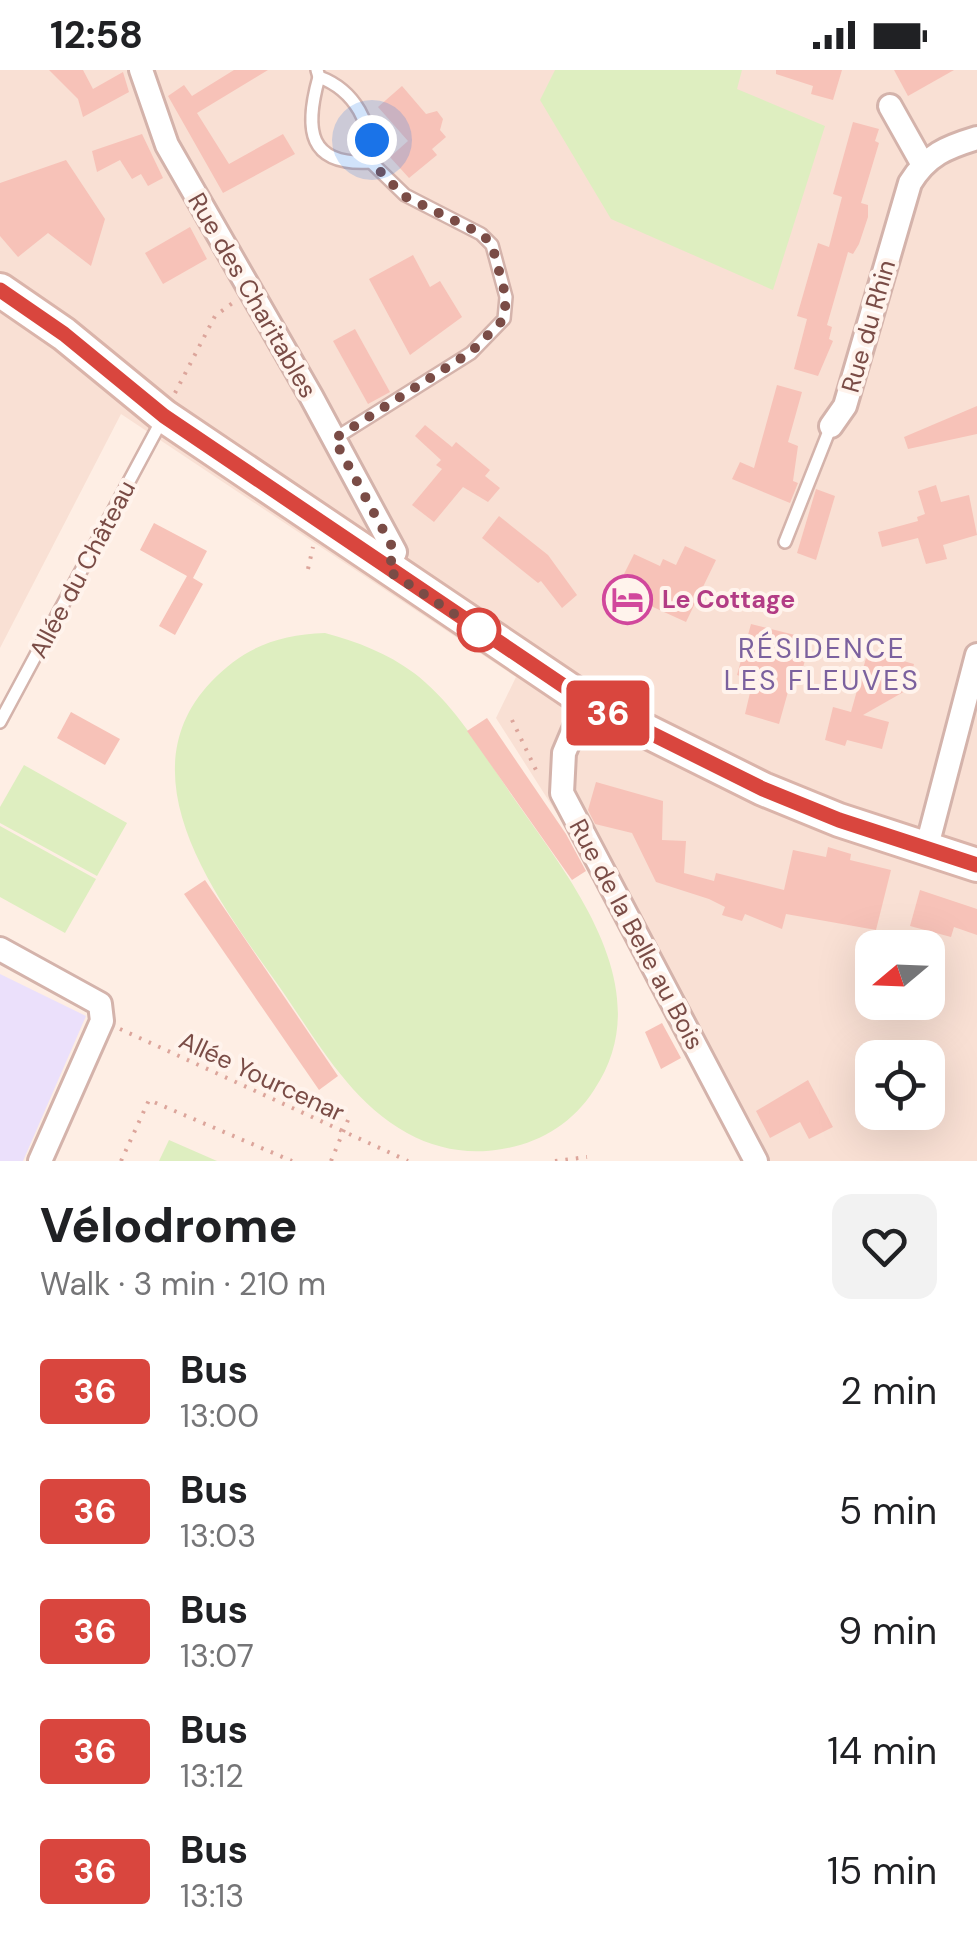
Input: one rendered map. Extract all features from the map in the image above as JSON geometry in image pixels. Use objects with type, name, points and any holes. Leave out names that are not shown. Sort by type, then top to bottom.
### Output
[{"type":"main road","points":[[0,290],[64,334],[134,395],[387,570],[586,701],[763,789],[977,865]]},
{"type":"main road","points":[[0,316],[57,355],[134,395]]},
{"type":"street","name":"Rue des Charitables","points":[[141,70],[166,145],[395,552],[387,570]]},
{"type":"street","points":[[890,106],[922,164],[943,148],[977,138]]},
{"type":"street","name":"Rue du Rhin","points":[[831,426],[846,406],[910,182],[922,164]]},
{"type":"street","points":[[926,850],[977,656]]},
{"type":"street","points":[[562,776],[564,753],[586,701]]},
{"type":"street","name":"Rue de la Belle au Bois","points":[[562,776],[562,793],[756,1161]]},
{"type":"street","points":[[0,949],[100,1004],[102,1021],[40,1161]]},
{"type":"lane","points":[[334,439],[471,352],[504,319],[502,270],[492,245],[482,234],[404,196],[371,162],[372,140],[346,92],[318,74],[312,101],[312,134],[322,153],[344,164],[371,162]]},
{"type":"lane","name":"Allée du Château","points":[[0,722],[164,416]]},
{"type":"lane","name":"Rue du Rhin","points":[[785,542],[831,426]]},
{"type":"path","points":[[164,416],[215,316],[250,290]]},
{"type":"path","points":[[308,569],[313,546]]},
{"type":"path","points":[[512,720],[536,770],[562,776]]},
{"type":"path","name":"Allée Yourcenar","points":[[102,1021],[408,1161]]},
{"type":"path","points":[[122,1161],[150,1100],[292,1161]]},
{"type":"path","points":[[331,1161],[348,1120]]},
{"type":"path","points":[[555,1161],[587,1157]]},
{"type":"shaded area","points":[[0,70],[977,70],[977,1161],[743,1161],[621,914],[496,718],[516,677],[121,414],[0,648]]},
{"type":"shaded area","points":[[0,974],[86,1016],[23,1161],[0,1161]]},
{"type":"green space","points":[[555,70],[742,70],[737,89],[825,126],[773,290],[611,219],[540,100]]},
{"type":"green space","points":[[325,633],[361,644],[393,660],[443,700],[559,863],[600,936],[613,974],[618,1013],[612,1052],[586,1102],[566,1122],[529,1142],[490,1151],[441,1147],[407,1133],[369,1105],[323,1051],[234,922],[191,842],[178,801],[175,760],[185,720],[211,682],[236,660],[277,640]]},
{"type":"green space","points":[[24,765],[127,823],[97,876],[0,823],[0,807]]},
{"type":"green space","points":[[0,826],[96,879],[65,933],[0,897]]},
{"type":"green space","points":[[169,1140],[217,1161],[159,1161]]},
{"type":"building","points":[[49,70],[83,70],[93,89],[123,72],[129,92],[83,117],[78,99]]},
{"type":"building","points":[[234,70],[268,70],[197,113],[229,164],[283,134],[295,154],[223,193],[168,96],[184,85],[192,96]]},
{"type":"building","points":[[776,70],[842,70],[833,100],[811,94],[813,86],[776,74]]},
{"type":"building","points":[[894,70],[954,70],[908,96]]},
{"type":"building","points":[[402,86],[426,114],[437,111],[443,119],[440,130],[446,137],[432,149],[437,155],[409,178],[390,157],[408,141],[378,107]]},
{"type":"building","points":[[853,122],[879,129],[875,141],[879,143],[861,203],[868,205],[868,217],[859,244],[853,254],[848,252],[827,325],[832,327],[829,339],[833,341],[818,376],[794,369],[807,319],[797,316],[818,243],[829,247],[842,197],[833,194]]},
{"type":"building","points":[[142,134],[163,178],[148,186],[141,174],[132,179],[120,160],[97,172],[92,151]]},
{"type":"building","points":[[66,160],[105,219],[91,266],[48,233],[18,257],[0,236],[0,183]]},
{"type":"building","points":[[190,227],[207,259],[163,284],[145,253]]},
{"type":"building","points":[[413,255],[430,287],[440,281],[462,317],[410,355],[369,279]]},
{"type":"building","points":[[355,329],[390,392],[368,404],[333,341]]},
{"type":"building","points":[[777,385],[802,392],[788,442],[798,446],[793,481],[798,483],[790,503],[732,479],[740,462],[754,468]]},
{"type":"building","points":[[977,406],[977,434],[908,449],[904,437]]},
{"type":"building","points":[[425,425],[452,447],[456,442],[490,470],[485,476],[500,488],[488,502],[463,487],[434,522],[412,505],[442,469],[436,465],[441,460],[415,436]]},
{"type":"building","points":[[936,485],[941,502],[969,495],[977,535],[943,545],[947,559],[926,564],[918,538],[882,547],[878,532],[918,521],[917,517],[925,514],[918,491]]},
{"type":"building","points":[[816,489],[835,496],[816,560],[797,553]]},
{"type":"building","points":[[499,516],[548,555],[577,595],[562,608],[541,581],[538,583],[482,538]]},
{"type":"building","points":[[154,523],[207,551],[193,578],[203,584],[175,635],[159,626],[187,576],[140,550]]},
{"type":"building","points":[[685,546],[716,560],[686,622],[642,602],[634,618],[608,606],[634,554],[660,566],[663,559],[676,565]]},
{"type":"building","points":[[751,624],[803,637],[798,654],[806,656],[801,676],[793,674],[779,724],[745,714],[753,680],[737,675]]},
{"type":"building","points":[[868,651],[914,664],[907,690],[863,715],[889,722],[882,749],[847,740],[845,746],[825,740],[833,707],[851,712]]},
{"type":"building","points":[[71,712],[120,739],[105,765],[57,738]]},
{"type":"building","points":[[487,718],[566,834],[586,871],[572,880],[467,731]]},
{"type":"building","points":[[596,782],[663,801],[662,840],[686,841],[684,873],[714,881],[716,873],[784,890],[793,850],[826,857],[828,847],[851,854],[850,860],[891,870],[876,930],[786,914],[782,929],[745,914],[742,921],[722,915],[725,907],[709,899],[656,882],[632,833],[595,824],[588,810]]},
{"type":"building","points":[[205,880],[338,1076],[319,1090],[184,894]]},
{"type":"building","points":[[920,890],[977,909],[977,935],[954,927],[951,937],[945,935],[945,930],[910,926]]},
{"type":"building","points":[[662,1023],[681,1058],[661,1069],[645,1032]]},
{"type":"building","points":[[808,1080],[833,1127],[809,1139],[800,1122],[770,1138],[756,1111]]},
{"type":"bus line","name":"36","points":[[0,290],[64,334],[134,395],[387,570],[586,701],[763,789],[839,820],[977,865]]},
{"type":"place","name":"Le Cottage","points":[[627,599]]},
{"type":"district","name":"RÉSIDENCE LES FLEUVES","points":[[822,664]]},
{"type":"route","points":[[372,140],[371,162],[404,196],[482,234],[492,245],[502,270],[504,319],[471,352],[334,439],[395,552],[387,570],[479,630]]}]
